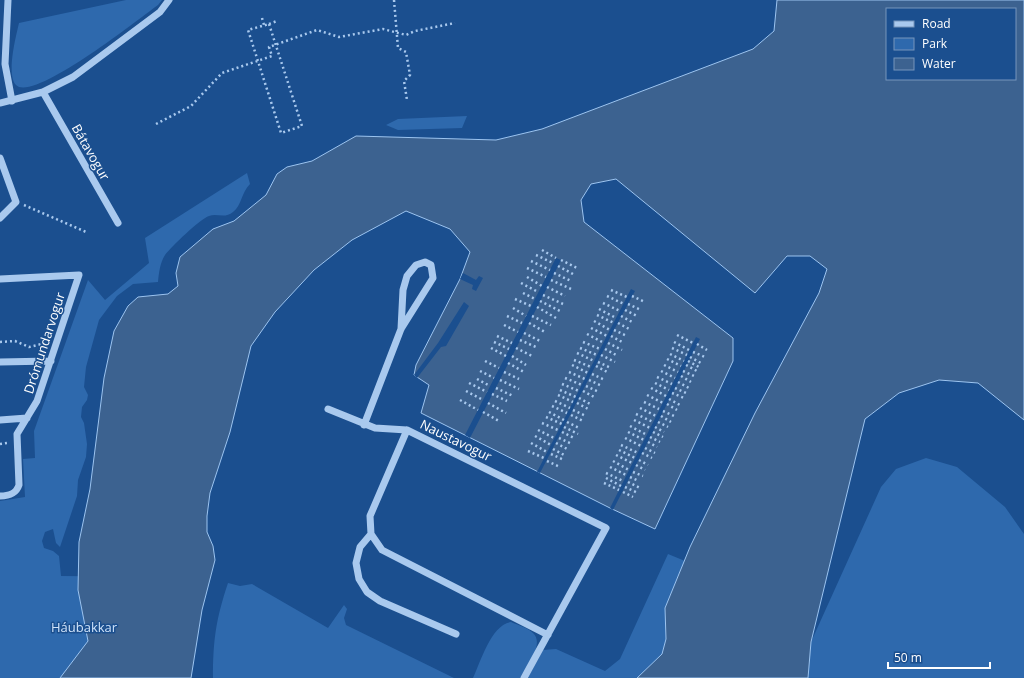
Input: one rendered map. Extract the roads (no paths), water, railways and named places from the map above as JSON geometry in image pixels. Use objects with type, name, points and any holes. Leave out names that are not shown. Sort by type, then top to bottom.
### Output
[{"type":"street","points":[[8,0],[2,64],[12,101]]},
{"type":"street","points":[[0,103],[43,92],[74,77],[160,12],[170,0]]},
{"type":"street","name":"Bátavogur","points":[[43,92],[118,223]]},
{"type":"street","points":[[0,158],[16,202],[0,218]]},
{"type":"street","points":[[364,425],[401,329],[433,278],[430,265],[425,262],[416,265],[404,282],[401,329]]},
{"type":"street","name":"Drómundarvogur","points":[[0,279],[79,275],[38,401],[16,434],[19,485],[17,490],[13,493],[0,496]]},
{"type":"street","points":[[0,362],[51,360]]},
{"type":"street","points":[[328,409],[364,425],[375,428],[407,430]]},
{"type":"street","points":[[0,420],[26,418]]},
{"type":"street","name":"Naustavogur","points":[[371,534],[370,516],[407,430],[606,528],[524,678]]},
{"type":"street","points":[[456,634],[380,601],[367,592],[359,579],[356,563],[360,547],[371,534],[382,550],[548,635]]},
{"type":"water","points":[[777,0],[1024,0],[1024,420],[978,383],[939,380],[899,393],[865,419],[811,642],[808,678],[637,678],[662,654],[666,639],[665,608],[690,547],[755,413],[819,293],[827,269],[810,256],[787,256],[755,293],[616,179],[591,184],[581,200],[584,222],[733,338],[733,361],[655,529],[421,413],[429,385],[414,375],[416,365],[460,279],[470,252],[450,229],[406,211],[352,240],[314,270],[275,312],[251,346],[230,432],[210,493],[207,516],[207,532],[213,546],[215,560],[202,610],[191,678],[60,678],[88,641],[78,590],[79,542],[90,489],[104,378],[114,331],[128,306],[138,297],[168,294],[178,286],[176,273],[180,257],[213,229],[234,221],[266,195],[277,174],[287,167],[312,161],[356,136],[496,140],[542,129],[753,49],[774,31]]},
{"type":"park label","name":"Háubakkar","points":[[84,627]]}]
